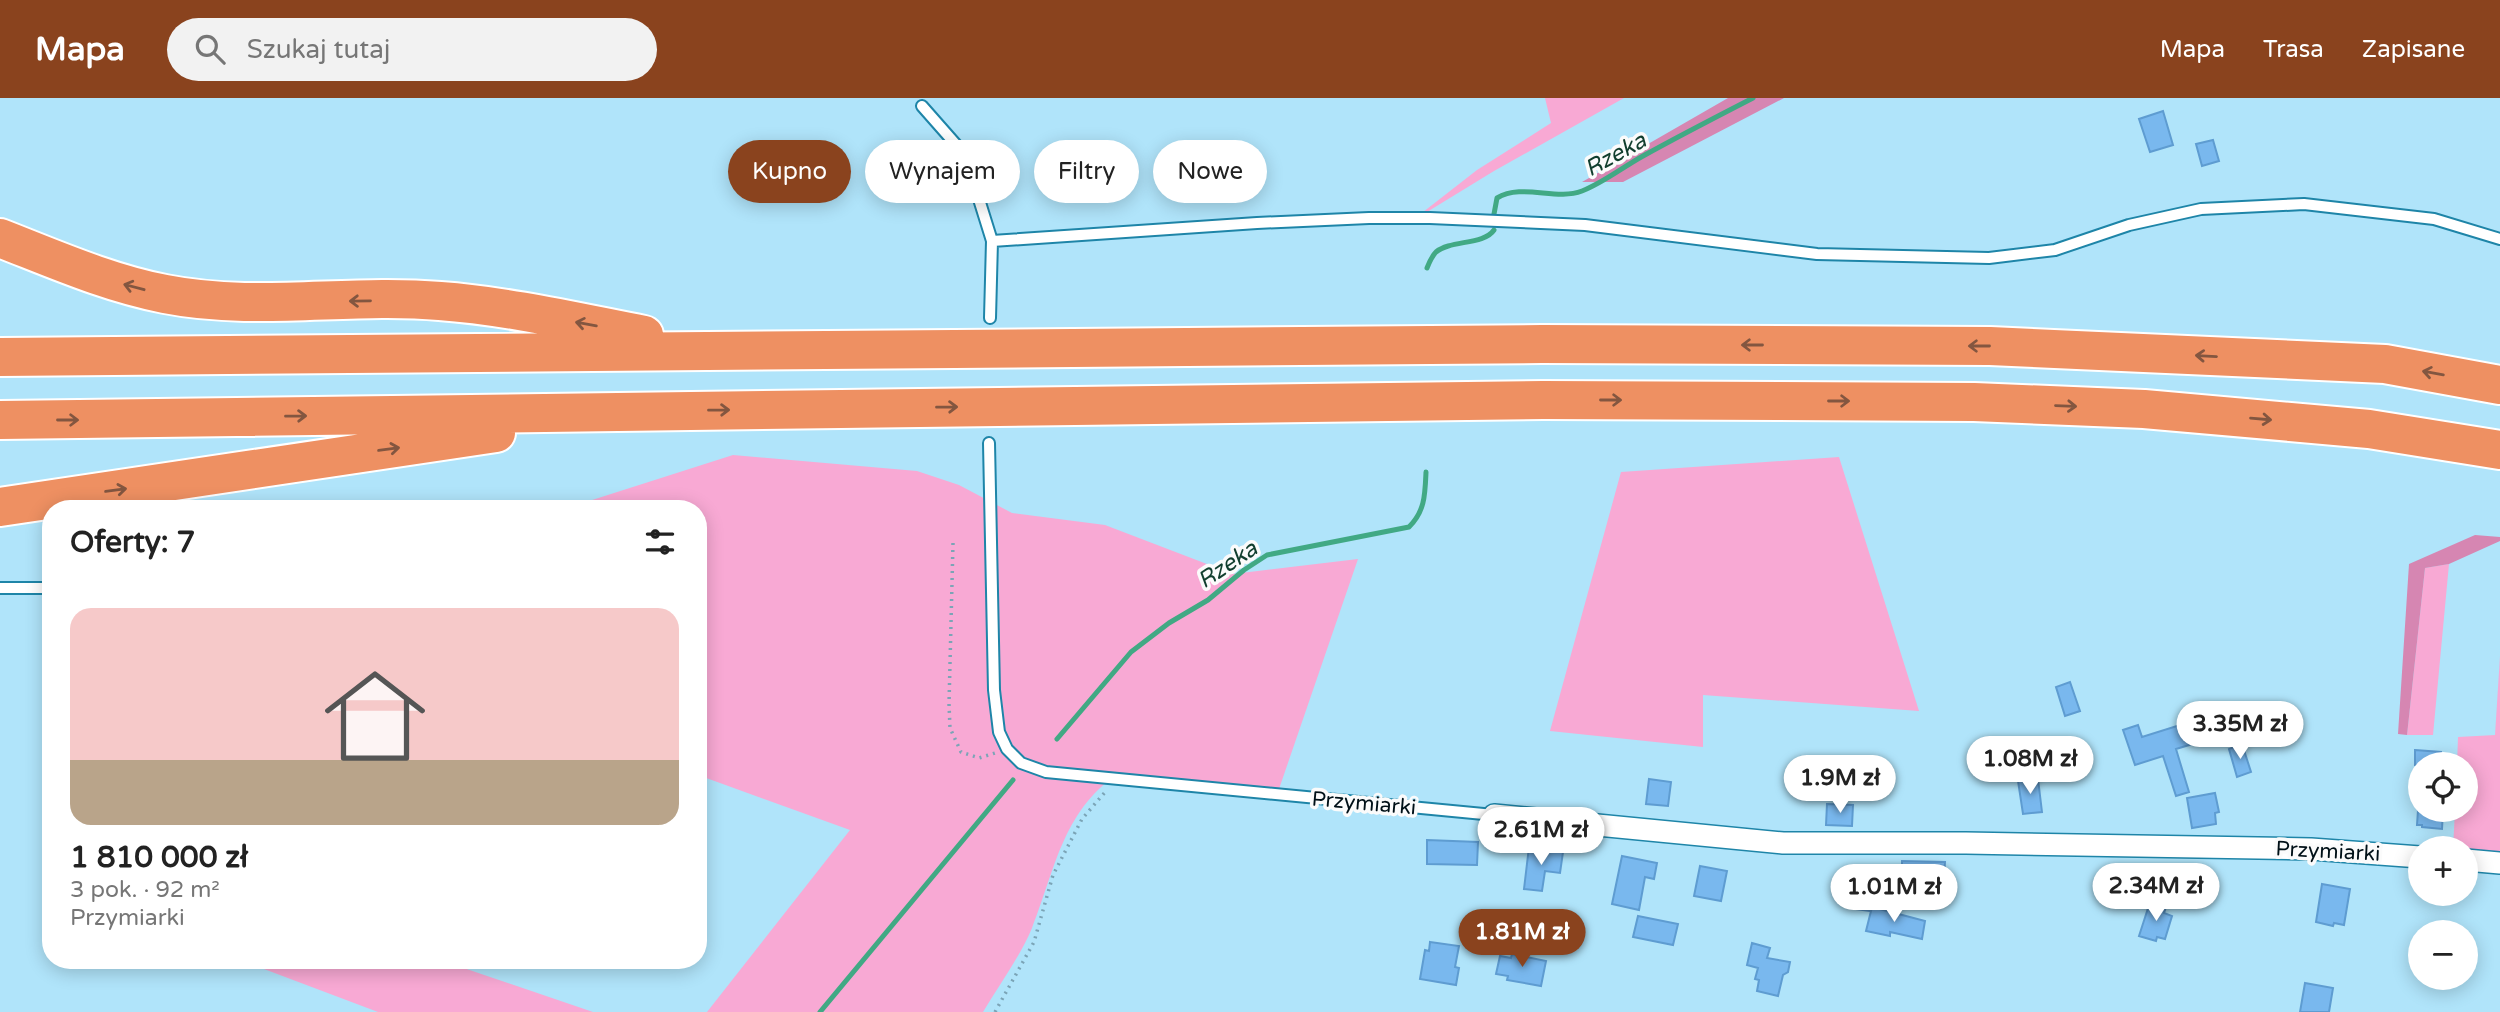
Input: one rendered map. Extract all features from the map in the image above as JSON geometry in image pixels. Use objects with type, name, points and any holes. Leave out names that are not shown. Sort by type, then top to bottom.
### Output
[{"type":"highway","points":[[0,238],[104,278],[167,295],[244,302],[438,300],[526,313],[725,350]]},
{"type":"highway","points":[[0,358],[1542,344],[1990,346],[2385,364],[2500,386]]},
{"type":"highway","points":[[0,420],[1543,400],[1974,402],[2144,409],[2369,429],[2500,450]]},
{"type":"highway","points":[[48,500],[662,410]]},
{"type":"highway","points":[[0,507],[42,501]]},
{"type":"street","name":"Przymiarki","points":[[1494,815],[1783,843],[2297,848],[2408,856]]},
{"type":"street","points":[[2478,861],[2500,863]]},
{"type":"lane","points":[[922,106],[959,148],[973,180],[992,241],[990,318]]},
{"type":"lane","points":[[992,241],[1257,223],[1430,218],[1585,225],[1816,254],[1989,258],[2055,250],[2129,225],[2201,209],[2304,204],[2434,219],[2500,239]]},
{"type":"lane","points":[[989,443],[994,690],[999,732],[1007,749]]},
{"type":"lane","points":[[0,588],[42,588]]},
{"type":"lane","name":"Przymiarki","points":[[1007,749],[1021,763],[1046,772],[1494,815]]},
{"type":"path","points":[[953,544],[950,728],[961,752],[979,758],[1007,749]]},
{"type":"path","points":[[995,1012],[1034,942],[1053,875],[1082,819],[1109,789],[1121,780]]},
{"type":"shaded area","points":[[1545,98],[1624,98],[1494,171],[1409,223],[1477,170],[1551,123]]},
{"type":"shaded area","points":[[1728,98],[1784,98],[1623,182],[1582,182]]},
{"type":"shaded area","points":[[733,455],[917,471],[959,485],[1012,513],[1105,525],[1233,574],[1358,559],[1279,789],[1117,774],[1098,789],[1072,825],[1062,844],[1027,939],[983,1012],[707,1012],[850,830],[707,778],[707,500],[592,500]]},
{"type":"shaded area","points":[[1839,457],[1919,711],[1703,695],[1703,747],[1550,731],[1621,472]]},
{"type":"shaded area","points":[[2475,535],[2500,537],[2500,541],[2449,564],[2425,568],[2407,735],[2398,734],[2409,564]]},
{"type":"shaded area","points":[[2449,564],[2433,735],[2407,735],[2425,568]]},
{"type":"shaded area","points":[[2500,656],[2500,854],[2478,852],[2478,836],[2454,836],[2454,822],[2478,822],[2478,752],[2457,752],[2458,737],[2495,735]]},
{"type":"shaded area","points":[[264,969],[467,969],[593,1012],[378,1012]]},
{"type":"building","points":[[2163,111],[2173,145],[2150,152],[2139,119]]},
{"type":"building","points":[[2213,140],[2219,161],[2202,166],[2196,144]]},
{"type":"building","points":[[2070,682],[2080,711],[2065,716],[2056,687]]},
{"type":"building","points":[[2212,715],[2219,736],[2176,749],[2189,792],[2176,796],[2163,756],[2135,765],[2123,730],[2138,725],[2142,737]]},
{"type":"building","points":[[2242,744],[2251,772],[2237,777],[2229,749]]},
{"type":"building","points":[[2067,760],[2070,775],[2045,779],[2042,765]]},
{"type":"building","points":[[1649,779],[1671,782],[1668,806],[1646,804]]},
{"type":"building","points":[[2038,779],[2042,812],[2023,814],[2018,781]]},
{"type":"building","points":[[2215,793],[2219,812],[2215,813],[2216,824],[2192,828],[2187,798]]},
{"type":"building","points":[[1827,804],[1853,805],[1852,826],[1826,825]]},
{"type":"building","points":[[2417,822],[2442,822],[2442,829],[2417,825]]},
{"type":"building","points":[[1427,840],[1478,842],[1477,865],[1427,864]]},
{"type":"building","points":[[1529,847],[1563,852],[1560,873],[1545,871],[1542,891],[1524,889]]},
{"type":"building","points":[[1622,856],[1657,863],[1654,879],[1645,877],[1639,910],[1612,904]]},
{"type":"building","points":[[1902,861],[1945,862],[1944,880],[1902,879]]},
{"type":"building","points":[[1700,866],[1727,871],[1721,901],[1694,896]]},
{"type":"building","points":[[1864,869],[1877,872],[1869,911],[1855,909]]},
{"type":"building","points":[[2322,884],[2350,889],[2344,925],[2334,923],[2333,926],[2316,922]]},
{"type":"building","points":[[2150,902],[2166,907],[2164,913],[2172,916],[2165,939],[2157,937],[2156,941],[2139,936]]},
{"type":"building","points":[[1872,907],[1925,921],[1922,939],[1890,932],[1890,936],[1866,931]]},
{"type":"building","points":[[1638,916],[1678,924],[1673,945],[1633,937]]},
{"type":"building","points":[[1430,942],[1459,946],[1455,967],[1459,968],[1456,985],[1420,979],[1425,950],[1429,951]]},
{"type":"building","points":[[1752,943],[1770,948],[1767,958],[1790,962],[1788,972],[1783,975],[1778,996],[1757,991],[1759,980],[1755,979],[1758,968],[1747,965]]},
{"type":"building","points":[[1512,954],[1546,961],[1541,986],[1507,980],[1508,976],[1496,974],[1500,956],[1511,958]]},
{"type":"building","points":[[2305,983],[2333,988],[2329,1012],[2300,1012]]},
{"type":"waterway","name":"Rzeka","points":[[1494,214],[1497,198],[1507,194],[1572,194],[1590,188],[1635,160],[1753,98]]},
{"type":"waterway","name":"Rzeka","points":[[1427,268],[1442,248],[1483,238],[1494,230]]},
{"type":"waterway","name":"Rzeka","points":[[1057,739],[1131,652],[1169,623],[1208,600],[1267,555],[1409,527],[1421,509],[1426,472]]},
{"type":"waterway","name":"Rzeka","points":[[820,1012],[1013,780]]}]
